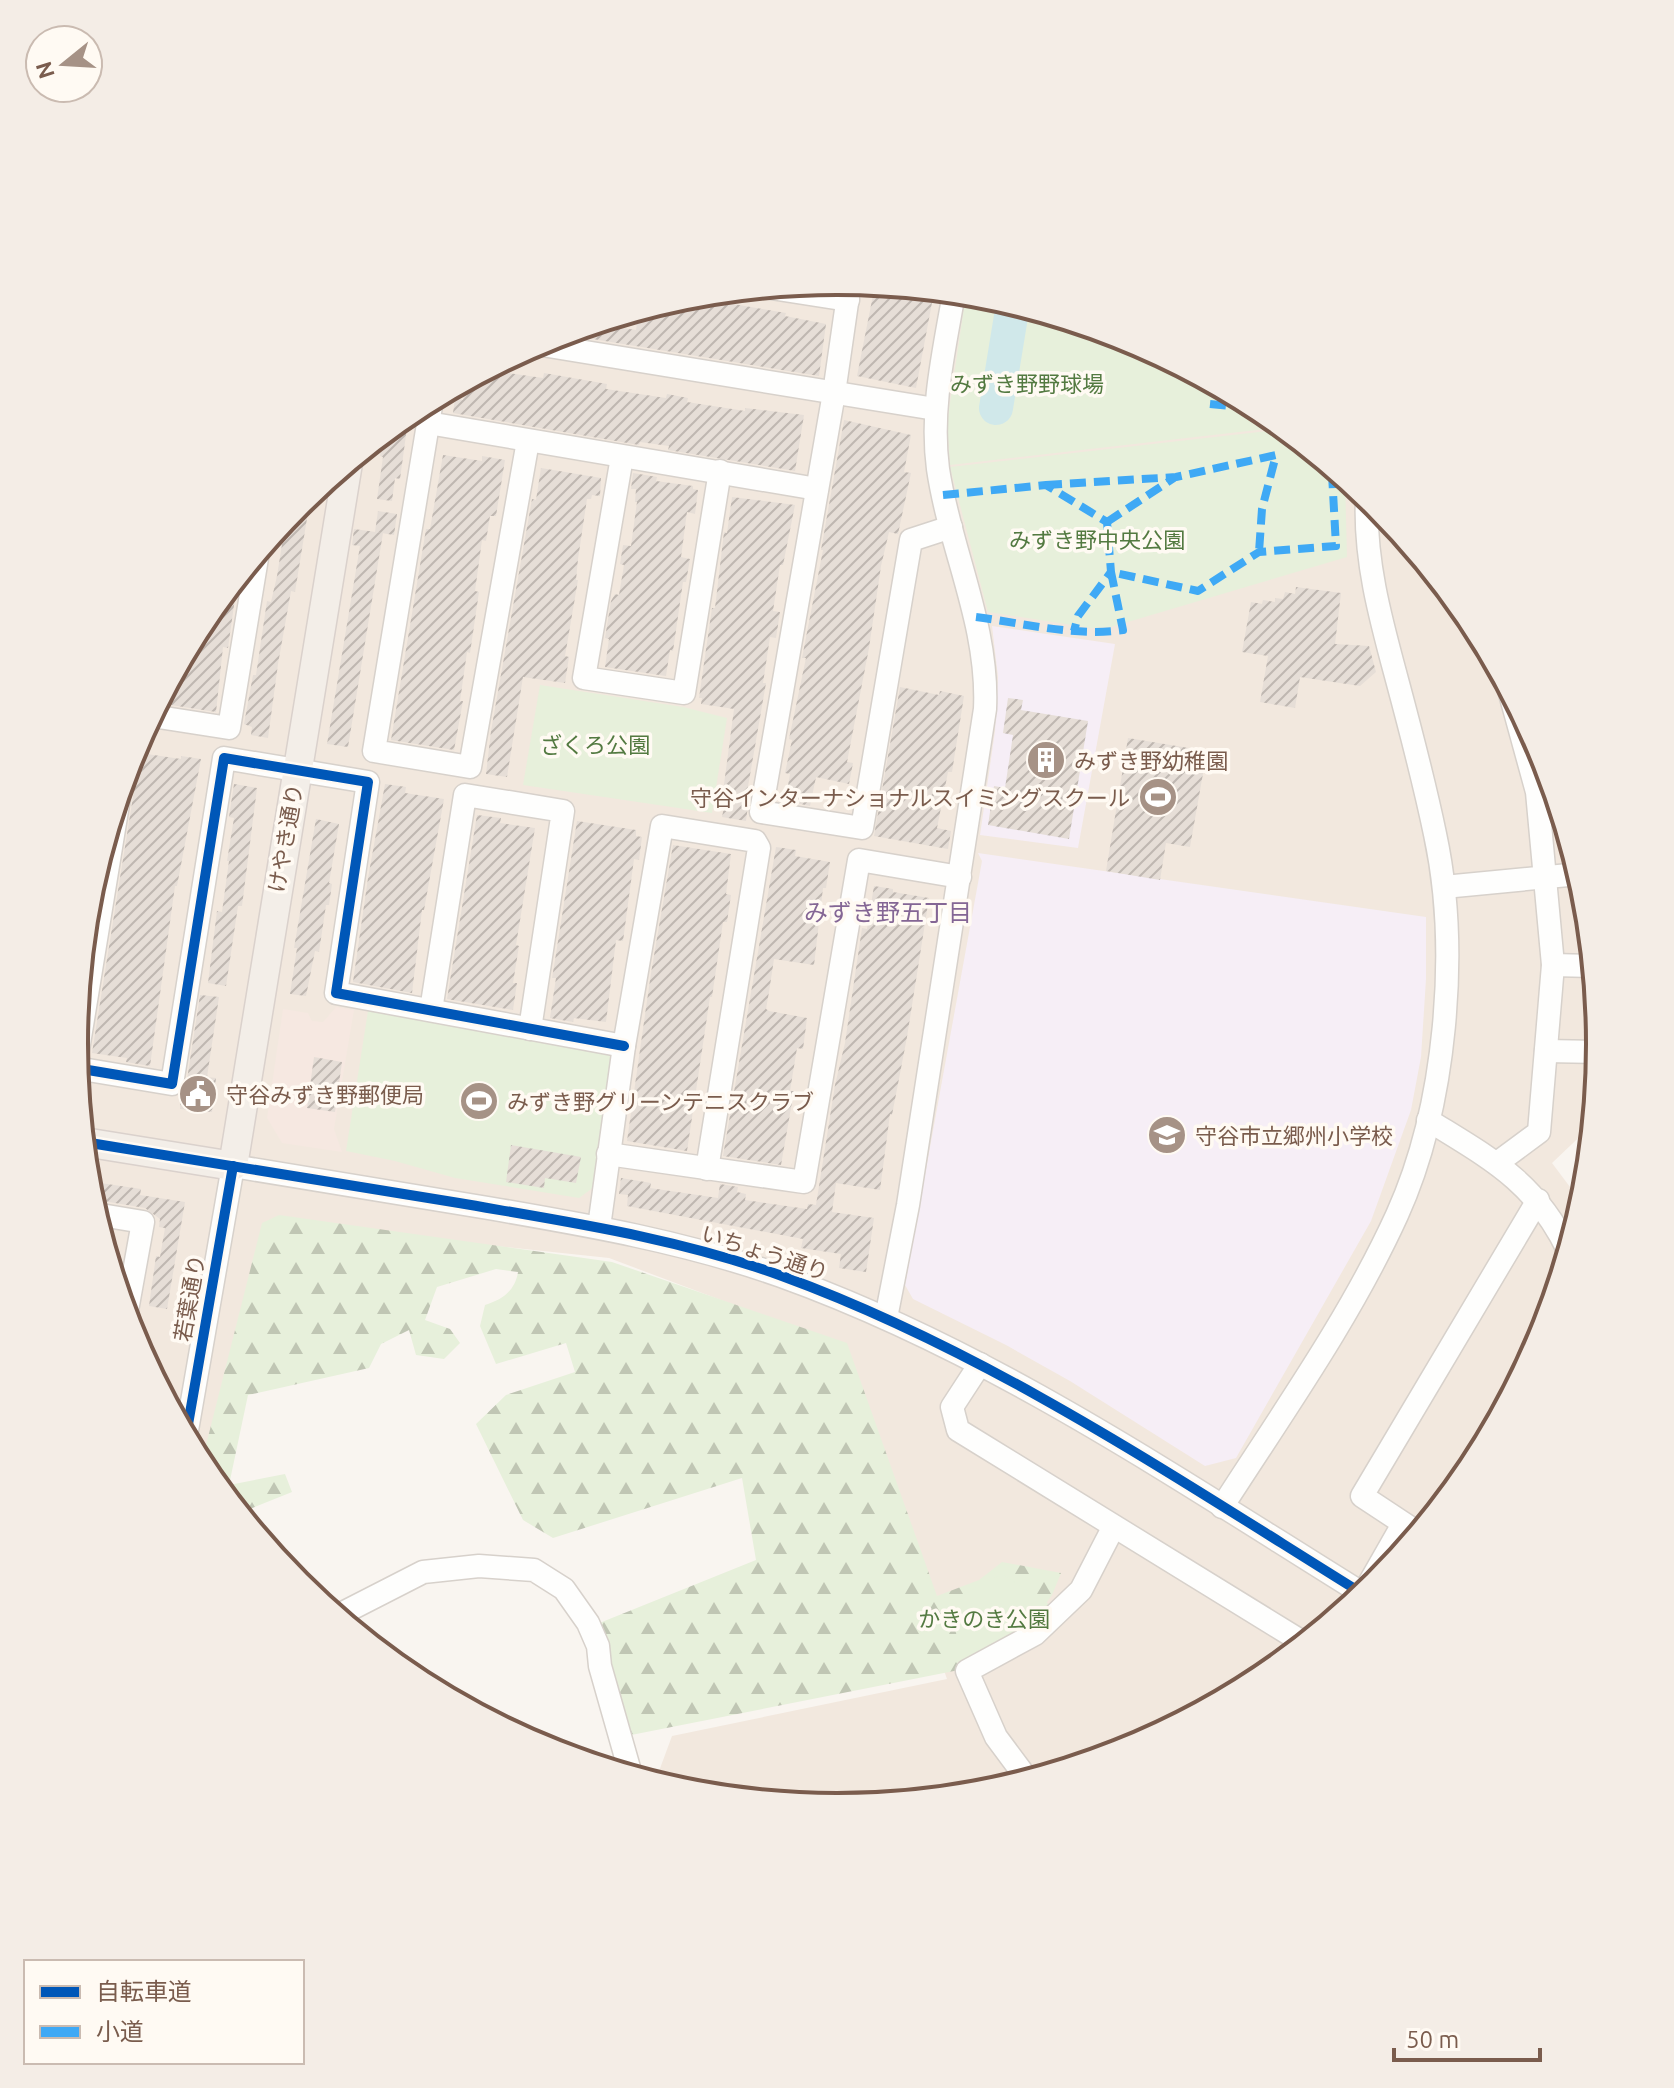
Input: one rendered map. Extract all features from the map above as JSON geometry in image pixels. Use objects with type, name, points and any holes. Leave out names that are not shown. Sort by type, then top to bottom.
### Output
[{"type":"main road","name":"けやき通り","points":[[233,1166],[345,479]]},
{"type":"main road","name":"いちょう通り","points":[[94,1144],[233,1166]]},
{"type":"street","points":[[848,295],[761,812],[862,828],[911,540],[951,527]]},
{"type":"street","points":[[886,1318],[908,1205],[982,741],[987,675],[976,617],[938,468],[935,409],[952,304]]},
{"type":"street","points":[[561,348],[935,409]]},
{"type":"street","points":[[429,416],[374,751],[470,767],[528,441]]},
{"type":"street","points":[[428,423],[817,489]]},
{"type":"street","points":[[622,457],[584,678],[684,693],[720,471]]},
{"type":"street","points":[[1222,1507],[1335,1328],[1397,1214],[1428,1120],[1443,1030],[1447,925],[1444,887],[1427,795],[1372,572],[1366,513]]},
{"type":"street","points":[[163,718],[229,728],[254,574]]},
{"type":"street","points":[[89,1070],[172,1084],[224,758],[368,782],[336,993],[624,1046]]},
{"type":"street","points":[[431,1010],[465,795],[563,811],[530,1029]]},
{"type":"street","points":[[1497,1163],[1539,1132],[1553,965],[1546,878],[1545,801]]},
{"type":"street","points":[[599,1227],[624,1046],[662,826],[755,841],[759,848],[707,1169]]},
{"type":"street","points":[[608,1154],[804,1182],[859,860],[960,877]]},
{"type":"street","points":[[1444,887],[1566,876]]},
{"type":"street","points":[[93,957],[104,890]]},
{"type":"street","points":[[1553,965],[1582,966]]},
{"type":"street","points":[[1546,1051],[1586,1052]]},
{"type":"street","points":[[1428,1120],[1497,1163],[1538,1200],[1560,1237]]},
{"type":"street","name":"いちょう通り","points":[[233,1166],[599,1227],[689,1247],[779,1275],[886,1318],[980,1364],[1222,1507],[1352,1588]]},
{"type":"street","name":"若葉通り","points":[[189,1419],[233,1166]]},
{"type":"street","points":[[1408,1528],[1362,1496],[1538,1200]]},
{"type":"street","points":[[109,1216],[143,1222],[130,1292]]},
{"type":"street","points":[[980,1364],[952,1407],[958,1430],[1294,1637]]},
{"type":"street","points":[[1020,1770],[996,1737],[967,1671],[1035,1634],[1081,1590],[1113,1528]]},
{"type":"street","points":[[347,1611],[423,1572],[479,1566],[534,1570],[564,1589],[588,1623],[598,1646],[600,1666],[627,1762]]},
{"type":"shaded area","points":[[837,295],[886,297],[935,301],[1031,321],[1124,352],[1168,372],[1212,395],[1293,450],[1367,514],[1400,550],[1460,628],[1486,670],[1529,757],[1546,803],[1572,898],[1580,946],[1586,1044],[1584,1093],[1580,1136],[1552,1163],[1572,1190],[1560,1238],[1529,1331],[1509,1375],[1486,1419],[1431,1500],[1367,1574],[1331,1607],[1253,1667],[1211,1693],[1124,1736],[1078,1753],[983,1779],[886,1791],[837,1793],[739,1787],[659,1771],[672,1736],[947,1679],[830,1341],[609,1258],[270,1222],[207,1449],[165,1375],[128,1285],[102,1190],[94,1142],[88,1044],[94,946],[102,898],[128,803],[145,757],[188,669],[243,588],[307,514],[381,450],[421,421],[506,372],[596,335],[691,309],[739,301]]},
{"type":"shaded area","points":[[992,626],[1115,644],[1078,848],[980,835],[995,731],[998,677]]},
{"type":"shaded area","name":"守谷市立郷州小学校","points":[[978,853],[1426,917],[1421,1057],[1411,1110],[1371,1221],[1236,1458],[1205,1466],[1070,1381],[913,1299],[905,1285],[982,861]]},
{"type":"shaded area","points":[[336,1007],[354,1010],[334,1129],[342,1152],[282,1143],[267,1118],[283,1009],[308,1013],[312,1021],[323,1022]]},
{"type":"green space","name":"みずき野野球場","points":[[964,306],[1031,321],[1124,352],[1212,395],[1264,429],[950,465],[947,423]]},
{"type":"green space","name":"みずき野中央公園","points":[[1267,431],[1345,494],[1347,557],[1111,627],[1091,628],[988,612],[950,467]]},
{"type":"green space","name":"ざくろ公園","points":[[540,685],[683,707],[727,718],[712,813],[523,785]]},
{"type":"green space","name":"みずき野グリーンテニスクラブ","points":[[368,1011],[611,1050],[594,1187],[579,1198],[455,1178],[346,1151]]},
{"type":"green space","points":[[279,1215],[612,1262],[847,1343],[937,1596],[979,1580],[1002,1562],[1061,1573],[1052,1595],[1021,1639],[959,1670],[616,1738],[597,1624],[756,1560],[742,1478],[553,1538],[523,1520],[476,1424],[506,1395],[575,1372],[566,1343],[496,1364],[480,1326],[485,1305],[507,1294],[518,1272],[496,1269],[437,1287],[425,1320],[450,1329],[460,1343],[444,1359],[416,1355],[409,1330],[381,1344],[369,1368],[248,1395],[230,1482],[206,1447],[262,1223]]},
{"type":"green space","points":[[285,1474],[292,1492],[250,1509],[232,1484]]},
{"type":"green space","name":"かきのき公園","points":[[1002,1574],[1058,1610],[965,1663],[947,1603]]},
{"type":"building","points":[[873,296],[932,301],[916,388],[857,376]]},
{"type":"building","points":[[727,303],[786,313],[785,316],[826,324],[819,376],[587,338],[621,328],[636,330],[637,323],[643,321]]},
{"type":"building","points":[[505,373],[543,378],[544,373],[607,384],[606,389],[666,398],[667,394],[688,398],[687,402],[745,411],[745,408],[804,415],[795,471],[668,450],[669,446],[640,442],[639,445],[453,413],[455,400],[463,400],[464,395]]},
{"type":"building","points":[[844,420],[911,435],[904,472],[911,473],[898,534],[889,532],[881,566],[847,762],[853,763],[849,784],[816,777],[810,806],[786,797],[790,774],[785,773]]},
{"type":"building","points":[[406,432],[400,479],[395,478],[392,501],[377,499],[383,457],[380,456],[381,450]]},
{"type":"building","points":[[443,455],[482,461],[482,456],[505,460],[496,516],[490,516],[486,541],[482,540],[475,591],[479,592],[470,653],[467,652],[460,701],[463,701],[454,750],[391,740],[426,529],[430,529]]},
{"type":"building","points":[[541,468],[601,478],[600,496],[592,495],[591,499],[587,499],[565,656],[569,657],[565,683],[523,677],[507,777],[486,774],[532,499],[536,500]]},
{"type":"building","points":[[633,473],[657,477],[656,481],[693,486],[698,490],[695,514],[687,512],[681,557],[690,559],[666,676],[605,667],[609,639],[605,638],[611,601],[615,594],[619,595],[624,565],[620,564],[623,545],[631,546],[637,502],[636,489],[631,489]]},
{"type":"building","points":[[732,497],[795,505],[783,565],[780,565],[773,611],[780,612],[776,638],[770,637],[763,683],[766,683],[746,798],[749,798],[746,821],[722,817],[734,709],[701,704],[702,698],[699,698]]},
{"type":"building","points":[[378,511],[397,514],[394,535],[375,532]]},
{"type":"building","points":[[308,513],[295,592],[291,591],[278,664],[268,738],[251,735],[252,727],[244,724],[253,675],[256,675],[267,601],[271,602],[283,541]]},
{"type":"building","points":[[354,529],[383,533],[348,747],[327,744],[360,546],[352,545]]},
{"type":"building","points":[[1296,587],[1341,593],[1335,644],[1369,646],[1376,672],[1360,686],[1300,677],[1295,708],[1260,702],[1268,656],[1242,652],[1251,602],[1275,602],[1275,598],[1283,599],[1285,592],[1295,594]]},
{"type":"building","points":[[235,599],[228,648],[223,647],[216,712],[169,705],[188,669]]},
{"type":"building","points":[[900,687],[939,695],[940,691],[964,696],[952,772],[948,772],[937,828],[951,831],[948,849],[874,836]]},
{"type":"building","name":"みずき野幼稚園","points":[[1008,698],[1023,700],[1021,710],[1088,721],[1069,839],[988,825],[994,786],[1005,788],[1013,735],[1003,733]]},
{"type":"building","name":"守谷インターナショナルスイミングスクール","points":[[1128,738],[1207,751],[1190,847],[1166,843],[1160,880],[1106,871]]},
{"type":"building","points":[[146,754],[201,759],[175,886],[150,1066],[126,1062],[127,1058],[92,1053],[135,784],[145,757]]},
{"type":"building","points":[[234,784],[257,788],[242,906],[238,906],[226,986],[208,983],[217,911],[222,912],[229,861],[234,818],[229,817]]},
{"type":"building","points":[[385,784],[406,787],[405,793],[444,799],[422,910],[412,993],[353,982]]},
{"type":"building","points":[[477,815],[501,818],[500,823],[535,828],[516,945],[519,946],[513,983],[517,983],[513,1010],[447,999]]},
{"type":"building","points":[[316,819],[339,824],[329,883],[332,884],[329,905],[326,905],[319,952],[315,951],[306,996],[290,994],[297,948],[294,948]]},
{"type":"building","points":[[577,821],[636,830],[636,836],[642,837],[639,860],[634,859],[623,941],[616,940],[606,1022],[550,1018],[556,978],[552,978]]},
{"type":"building","points":[[673,845],[731,854],[726,894],[731,895],[727,922],[723,922],[687,1151],[627,1141]]},
{"type":"building","points":[[776,847],[796,850],[795,856],[830,862],[826,888],[823,888],[814,965],[774,959],[766,1009],[807,1018],[803,1049],[797,1048],[790,1091],[794,1091],[781,1165],[723,1156]]},
{"type":"building","points":[[874,886],[929,898],[907,1037],[890,1114],[880,1190],[836,1183],[832,1212],[874,1218],[866,1272],[839,1268],[841,1254],[801,1248],[803,1239],[627,1206],[628,1195],[619,1194],[621,1178],[651,1183],[650,1188],[718,1198],[720,1184],[738,1187],[737,1192],[746,1194],[745,1200],[807,1209],[808,1204],[816,1205],[862,928],[867,929]]},
{"type":"building","points":[[200,995],[219,997],[207,1077],[216,1078],[212,1112],[180,1109]]},
{"type":"building","points":[[314,1057],[342,1062],[335,1112],[307,1108]]},
{"type":"building","points":[[511,1145],[581,1157],[576,1183],[545,1178],[544,1188],[506,1182]]},
{"type":"building","points":[[101,1183],[141,1189],[140,1195],[185,1202],[167,1309],[149,1306],[156,1256],[160,1257],[165,1228],[159,1227],[160,1219],[145,1208],[105,1201]]},
{"type":"waterway","points":[[996,408],[1011,316]]},
{"type":"marked path","points":[[1210,404],[1229,406]]},
{"type":"marked path","points":[[1046,485],[1176,477],[1276,455],[1262,509],[1259,552]]},
{"type":"marked path","points":[[1107,522],[1174,478]]},
{"type":"marked path","points":[[976,617],[1068,631],[1123,630],[1111,572],[1198,591],[1259,552],[1336,546],[1332,482]]},
{"type":"marked path","points":[[943,495],[1046,485],[1107,522],[1111,572],[1078,616],[1074,631]]},
{"type":"cycle path","points":[[89,1070],[172,1084],[224,758],[368,782],[336,993],[624,1046]]},
{"type":"cycle path","points":[[94,1144],[582,1224],[703,1251],[782,1276],[934,1341],[1008,1379],[1152,1462],[1352,1587]]},
{"type":"cycle path","points":[[189,1419],[233,1166]]},
{"type":"place","name":"みずき野幼稚園","points":[[1046,760]]},
{"type":"place","name":"守谷インターナショナルスイミングスクール","points":[[1158,797]]},
{"type":"place","name":"守谷みずき野郵便局","points":[[198,1094]]},
{"type":"place","name":"みずき野グリーンテニスクラブ","points":[[479,1101]]},
{"type":"place","name":"守谷市立郷州小学校","points":[[1167,1135]]},
{"type":"district","name":"みずき野五丁目","points":[[888,912]]}]
